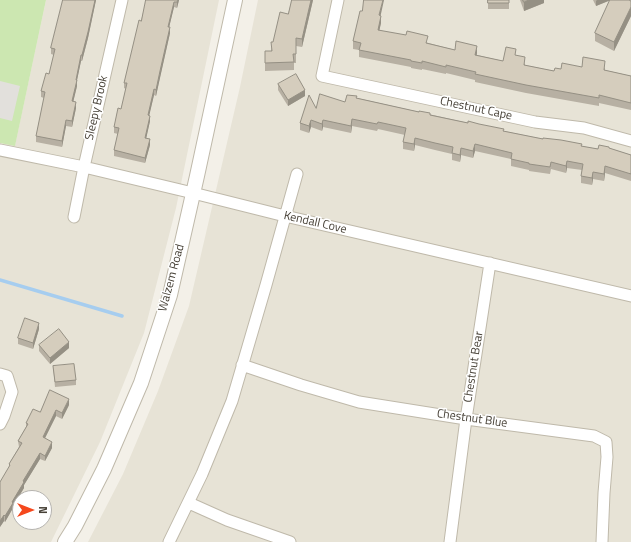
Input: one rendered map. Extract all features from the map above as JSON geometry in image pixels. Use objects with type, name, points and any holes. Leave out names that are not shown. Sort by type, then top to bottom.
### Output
[{"type":"street","name":"Sleepy Brook","points":[[74,217],[122,0]]},
{"type":"street","name":"Walzem Road","points":[[65,542],[75,526],[104,469],[140,383],[170,295],[235,0]]},
{"type":"street","name":"Chestnut Cape","points":[[338,0],[322,76],[536,122],[584,128],[631,141]]},
{"type":"street","name":"Kendall Cove","points":[[0,150],[193,193],[285,216],[631,296]]},
{"type":"street","points":[[169,542],[202,474],[232,401],[296,174]]},
{"type":"street","name":"Chestnut Bear","points":[[450,542],[466,419],[490,263]]},
{"type":"street","name":"Chestnut Blue","points":[[242,365],[301,385],[359,402],[466,419],[594,436],[606,442],[607,457],[602,542]]},
{"type":"street","points":[[0,374],[7,376],[12,392],[0,424]]},
{"type":"street","points":[[189,503],[227,520],[290,542]]},
{"type":"shaded area","points":[[46,0],[219,0],[176,208],[144,333],[100,442],[51,542],[0,542],[0,143],[15,145]]},
{"type":"shaded area","points":[[258,0],[631,0],[631,542],[88,542],[123,474],[158,391],[189,306],[240,87]]},
{"type":"shaded area","points":[[0,81],[20,86],[12,121],[0,118]]},
{"type":"green space","points":[[0,0],[46,0],[15,146],[0,143]]},
{"type":"building","points":[[63,0],[95,0],[81,55],[72,101],[76,102],[72,121],[66,120],[62,141],[36,136],[45,92],[41,91],[46,73],[49,74],[55,49],[51,48]]},
{"type":"building","points":[[146,0],[178,0],[177,2],[174,2],[156,90],[154,89],[148,115],[150,116],[145,138],[150,139],[145,158],[114,150],[119,128],[114,127],[118,108],[121,109],[127,83],[124,83],[139,20],[141,21]]},
{"type":"building","points":[[292,0],[311,0],[302,39],[296,38],[296,54],[293,54],[294,62],[265,63],[265,51],[272,51],[271,42],[273,42],[280,12],[288,14]]},
{"type":"building","points":[[364,0],[383,0],[379,15],[381,16],[378,30],[406,35],[407,31],[428,36],[426,43],[455,50],[456,41],[477,46],[475,55],[503,61],[506,47],[516,49],[515,55],[525,57],[524,65],[554,71],[555,68],[561,69],[562,63],[582,67],[583,57],[605,61],[604,70],[631,76],[631,103],[599,95],[599,98],[526,85],[475,74],[476,72],[446,65],[446,67],[422,61],[422,63],[359,50],[361,43],[353,41]]},
{"type":"building","points":[[488,0],[509,0],[509,3],[488,3]]},
{"type":"building","points":[[610,0],[631,1],[631,7],[614,42],[595,33]]},
{"type":"building","points":[[296,74],[305,90],[288,100],[278,84]]},
{"type":"building","points":[[320,94],[345,102],[347,95],[357,96],[356,98],[419,112],[430,113],[430,115],[504,129],[503,131],[543,139],[561,140],[598,149],[599,145],[609,147],[631,155],[631,174],[605,166],[604,174],[593,172],[592,178],[581,176],[583,164],[567,161],[566,166],[551,162],[550,167],[529,164],[511,159],[512,153],[475,144],[473,151],[461,148],[460,155],[452,153],[453,147],[415,138],[414,144],[403,142],[406,128],[378,122],[377,124],[352,119],[351,126],[323,120],[322,124],[311,120],[309,126],[300,123],[309,95],[316,108]]},
{"type":"building","points":[[25,318],[39,323],[33,343],[18,338]]},
{"type":"building","points":[[59,329],[69,342],[50,358],[39,345]]},
{"type":"building","points":[[74,364],[76,380],[55,382],[53,366]]},
{"type":"building","points":[[50,390],[69,399],[62,413],[56,410],[43,437],[52,442],[45,456],[40,453],[19,490],[12,490],[12,505],[0,521],[0,482],[22,443],[18,441],[28,424],[26,423],[33,409],[40,412]]},
{"type":"waterway","points":[[0,280],[122,316]]}]
